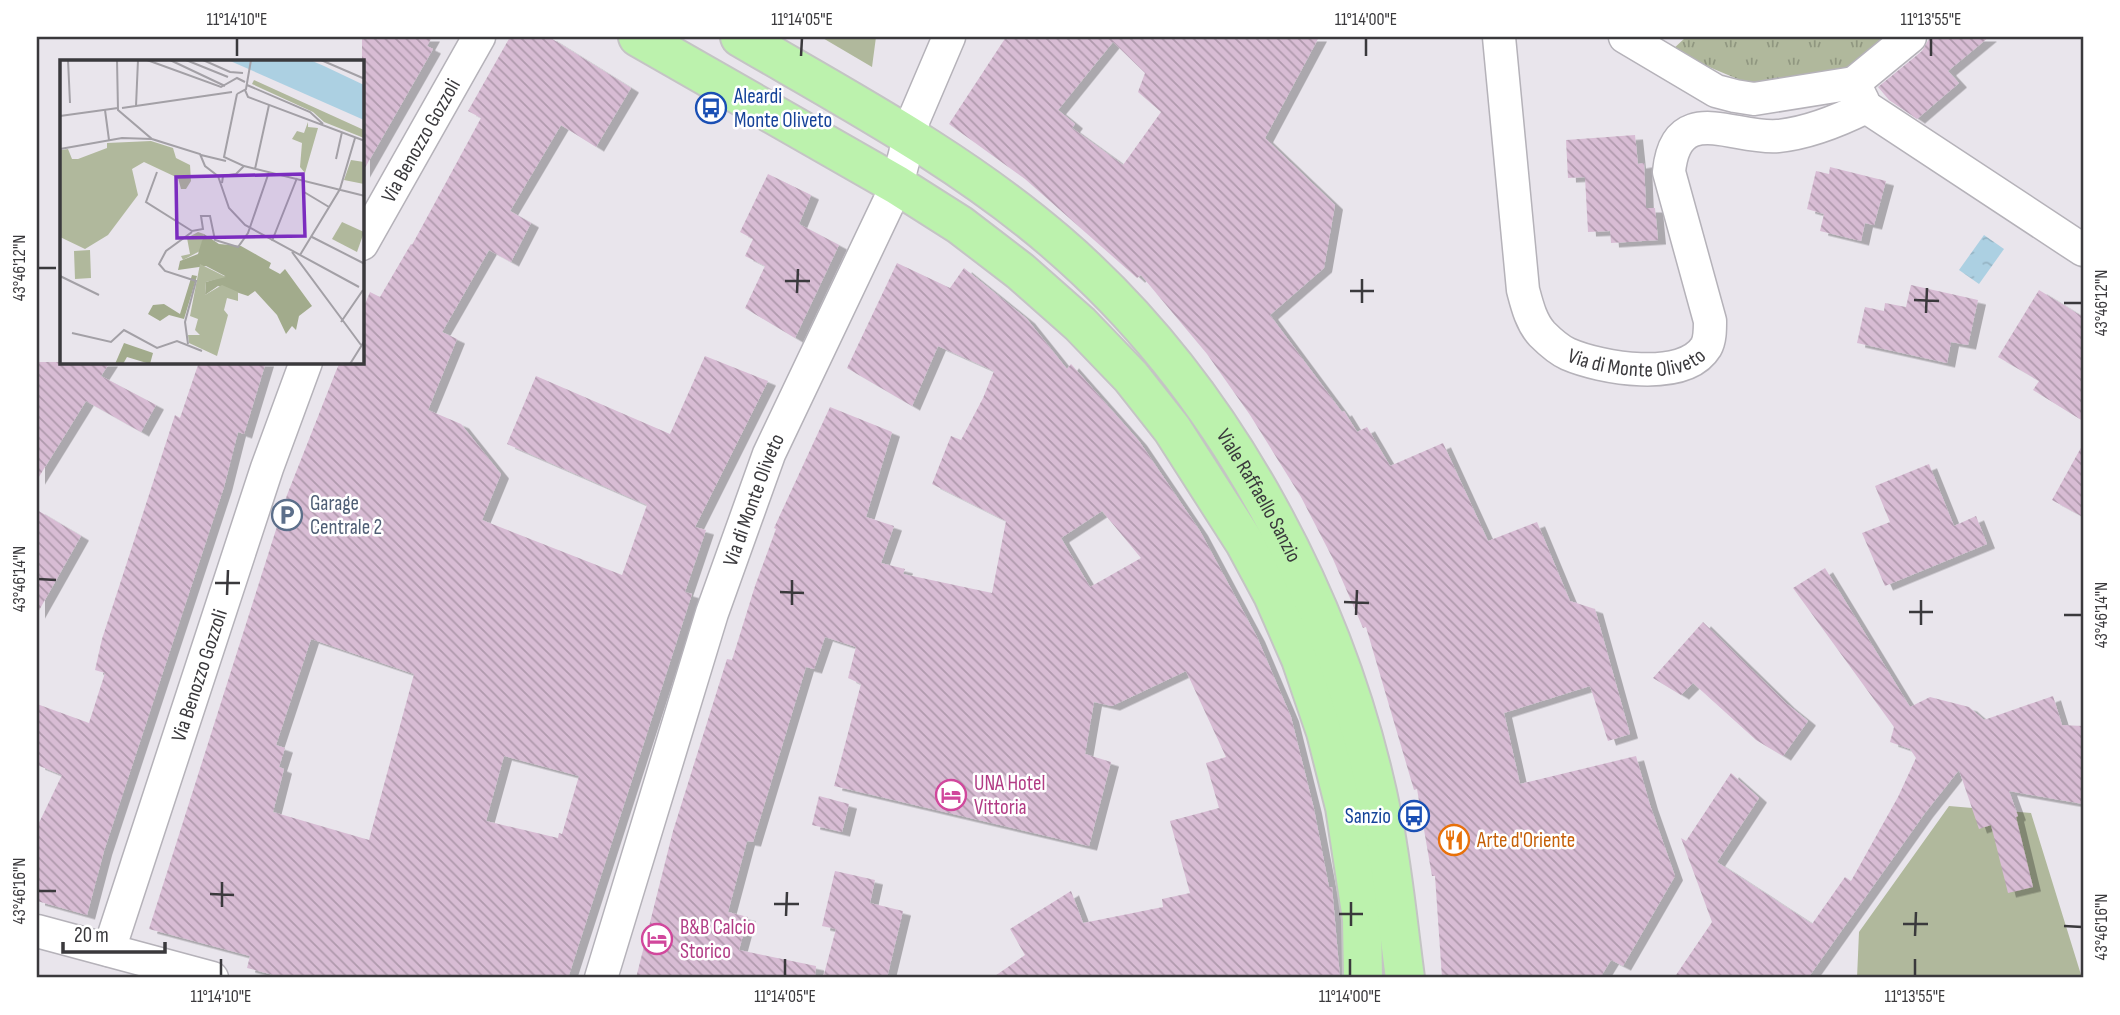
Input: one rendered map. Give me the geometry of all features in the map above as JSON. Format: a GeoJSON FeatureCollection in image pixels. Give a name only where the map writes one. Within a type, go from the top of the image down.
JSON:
{"type":"FeatureCollection","features":[{"type":"Feature","properties":{"kind":"main road","name":"Viale Raffaello Sanzio"},"geometry":{"type":"LineString","coordinates":[[638,37],[897,184],[960,225],[1020,271],[1088,333],[1131,377],[1172,429],[1245,543],[1273,595],[1301,659],[1335,767],[1359,886],[1363,978]]}},
{"type":"Feature","properties":{"kind":"main road","name":"Viale Raffaello Sanzio"},"geometry":{"type":"LineString","coordinates":[[740,37],[909,136],[994,193],[1055,241],[1114,295],[1171,360],[1245,471],[1299,568],[1329,641],[1355,714],[1382,821],[1405,978]]}},
{"type":"Feature","properties":{"kind":"street","name":"Via Benozzo Gozzoli"},"geometry":{"type":"LineString","coordinates":[[364,240],[479,37]]}},
{"type":"Feature","properties":{"kind":"street","name":"Via di Monte Oliveto"},"geometry":{"type":"LineString","coordinates":[[601,978],[712,613],[769,454],[897,184],[914,119],[949,37]]}},
{"type":"Feature","properties":{"kind":"street","name":"Via di Monte Oliveto"},"geometry":{"type":"LineString","coordinates":[[1499,37],[1523,290],[1527,303],[1541,333],[1567,353],[1605,363],[1645,369],[1680,366],[1697,357],[1709,339],[1710,321],[1669,172],[1673,146],[1683,136],[1695,130],[1719,128],[1775,136],[1827,125],[1860,95],[1910,37]]}},
{"type":"Feature","properties":{"kind":"street","name":"Via di Monte Oliveto"},"geometry":{"type":"LineString","coordinates":[[1625,37],[1716,90],[1735,96],[1754,99],[1860,95]]}},
{"type":"Feature","properties":{"kind":"street"},"geometry":{"type":"LineString","coordinates":[[1860,95],[2083,250]]}},
{"type":"Feature","properties":{"kind":"street","name":"Via Benozzo Gozzoli"},"geometry":{"type":"LineString","coordinates":[[109,950],[267,468],[305,364]]}},
{"type":"Feature","properties":{"kind":"street"},"geometry":{"type":"LineString","coordinates":[[37,931],[212,978]]}},
{"type":"Feature","properties":{"kind":"green space"},"geometry":{"type":"Polygon","coordinates":[[[821,37],[876,37],[872,67],[821,37]]]}},
{"type":"Feature","properties":{"kind":"green space"},"geometry":{"type":"Polygon","coordinates":[[[1686,37],[1900,37],[1866,65],[1759,88],[1671,51],[1686,37]]]}},
{"type":"Feature","properties":{"kind":"green space"},"geometry":{"type":"Polygon","coordinates":[[[1949,806],[2031,813],[2082,978],[1857,978],[1859,932],[1949,806]]]}},
{"type":"Feature","properties":{"kind":"water"},"geometry":{"type":"Polygon","coordinates":[[[1984,235],[2004,249],[1979,284],[1959,270],[1984,235]]]}},
{"type":"Feature","properties":{"kind":"building"},"geometry":{"type":"Polygon","coordinates":[[[362,37],[432,37],[427,46],[433,49],[364,170],[364,60],[362,37]]]}},
{"type":"Feature","properties":{"kind":"building"},"geometry":{"type":"Polygon","coordinates":[[[510,37],[549,37],[631,88],[596,147],[561,125],[510,211],[531,223],[511,262],[489,250],[442,332],[457,339],[428,410],[461,424],[501,474],[482,520],[622,575],[647,505],[507,444],[536,376],[670,434],[705,356],[768,381],[695,527],[706,530],[685,592],[692,594],[568,978],[285,978],[247,968],[250,956],[149,929],[287,495],[339,364],[364,364],[364,306],[370,292],[380,297],[412,245],[481,118],[468,111],[510,37]],[[311,639],[276,745],[285,748],[279,767],[284,769],[273,812],[369,840],[414,674],[311,639]],[[504,756],[486,821],[558,838],[559,833],[562,834],[579,776],[504,756]]]}},
{"type":"Feature","properties":{"kind":"building"},"geometry":{"type":"Polygon","coordinates":[[[1006,37],[1319,37],[1265,138],[1335,205],[1324,268],[1270,315],[1357,432],[1367,427],[1390,466],[1443,443],[1488,541],[1537,522],[1570,601],[1595,609],[1630,734],[1608,741],[1590,686],[1504,713],[1520,784],[1636,756],[1675,876],[1623,966],[1611,960],[1600,978],[1442,978],[1435,876],[1432,876],[1417,789],[1414,790],[1366,627],[1363,628],[1333,559],[1301,497],[1250,415],[1207,354],[1141,275],[1137,278],[1025,179],[949,124],[1006,37]],[[1113,42],[1058,110],[1075,124],[1072,128],[1123,165],[1161,112],[1138,92],[1145,73],[1113,42]]]}},
{"type":"Feature","properties":{"kind":"building"},"geometry":{"type":"Polygon","coordinates":[[[1930,37],[1989,37],[1948,71],[1959,83],[1917,119],[1889,100],[1878,87],[1922,51],[1930,37]]]}},
{"type":"Feature","properties":{"kind":"building"},"geometry":{"type":"Polygon","coordinates":[[[1635,135],[1638,164],[1644,163],[1646,208],[1655,208],[1658,240],[1611,243],[1610,231],[1588,232],[1585,177],[1568,178],[1566,140],[1635,135]]]}},
{"type":"Feature","properties":{"kind":"building"},"geometry":{"type":"Polygon","coordinates":[[[1830,167],[1886,181],[1874,225],[1865,223],[1861,241],[1820,231],[1824,214],[1807,209],[1816,171],[1829,174],[1830,167]]]}},
{"type":"Feature","properties":{"kind":"building"},"geometry":{"type":"Polygon","coordinates":[[[768,174],[811,195],[799,224],[839,245],[795,338],[745,308],[765,266],[745,256],[753,239],[740,232],[768,174]]]}},
{"type":"Feature","properties":{"kind":"building"},"geometry":{"type":"Polygon","coordinates":[[[897,263],[950,288],[964,268],[1027,319],[1067,369],[1071,364],[1139,441],[1200,531],[1257,637],[1291,717],[1314,809],[1329,887],[1332,887],[1340,978],[992,978],[1025,955],[1010,929],[1071,891],[1083,923],[1163,907],[1162,899],[1190,893],[1170,821],[1219,808],[1206,763],[1226,757],[1186,671],[1112,706],[1094,702],[1085,754],[1111,762],[1089,846],[834,786],[861,684],[848,678],[856,647],[825,637],[814,669],[806,667],[753,842],[747,841],[728,912],[748,917],[739,950],[816,966],[815,978],[636,978],[673,831],[727,659],[732,660],[776,529],[774,528],[830,407],[892,432],[866,517],[894,526],[881,563],[905,569],[903,574],[992,593],[1006,521],[932,484],[951,436],[961,440],[994,371],[938,346],[912,406],[847,368],[897,263]],[[1102,511],[1061,538],[1090,587],[1141,558],[1102,511]]]}},
{"type":"Feature","properties":{"kind":"building"},"geometry":{"type":"Polygon","coordinates":[[[1911,285],[1978,300],[1968,345],[1951,342],[1947,363],[1857,343],[1865,307],[1884,311],[1885,303],[1906,307],[1911,285]]]}},
{"type":"Feature","properties":{"kind":"building"},"geometry":{"type":"Polygon","coordinates":[[[2039,290],[2083,317],[2083,421],[2033,390],[2039,381],[1998,357],[2039,290]]]}},
{"type":"Feature","properties":{"kind":"building"},"geometry":{"type":"Polygon","coordinates":[[[37,362],[109,364],[101,376],[156,405],[141,432],[86,401],[37,480],[37,362]]]}},
{"type":"Feature","properties":{"kind":"building"},"geometry":{"type":"Polygon","coordinates":[[[198,364],[265,364],[244,434],[238,432],[224,487],[104,851],[87,915],[37,901],[37,827],[62,775],[37,765],[37,704],[89,723],[105,673],[95,670],[102,639],[175,415],[180,418],[198,364]]]}},
{"type":"Feature","properties":{"kind":"building"},"geometry":{"type":"Polygon","coordinates":[[[2083,444],[2083,517],[2052,500],[2083,444]]]}},
{"type":"Feature","properties":{"kind":"building"},"geometry":{"type":"Polygon","coordinates":[[[1929,464],[1954,526],[1976,516],[1987,544],[1885,586],[1862,533],[1890,522],[1875,486],[1929,464]]]}},
{"type":"Feature","properties":{"kind":"building"},"geometry":{"type":"Polygon","coordinates":[[[37,510],[81,536],[37,614],[37,510]]]}},
{"type":"Feature","properties":{"kind":"building"},"geometry":{"type":"Polygon","coordinates":[[[1825,568],[1910,707],[1930,697],[1969,707],[1984,720],[2053,696],[2062,725],[2083,726],[2083,804],[2009,791],[2018,816],[2016,817],[2033,887],[2008,893],[1991,825],[1979,829],[1959,770],[1925,813],[1808,978],[1674,978],[1712,922],[1681,838],[1686,841],[1731,773],[1759,798],[1717,862],[1812,924],[1845,877],[1851,881],[1898,797],[1916,758],[1910,749],[1890,742],[1894,727],[1793,588],[1825,568]]]}},
{"type":"Feature","properties":{"kind":"building"},"geometry":{"type":"Polygon","coordinates":[[[1703,622],[1808,721],[1783,756],[1756,740],[1693,683],[1681,695],[1653,678],[1703,622]]]}},
{"type":"Feature","properties":{"kind":"building"},"geometry":{"type":"Polygon","coordinates":[[[819,796],[849,804],[842,832],[812,825],[819,796]]]}},
{"type":"Feature","properties":{"kind":"building"},"geometry":{"type":"Polygon","coordinates":[[[835,871],[875,880],[870,903],[903,911],[887,978],[823,978],[836,929],[822,926],[835,871]]]}},
{"type":"Feature","properties":{"kind":"place","name":"Aleardi Monte Oliveto"},"geometry":{"type":"Point","coordinates":[711,108]}},
{"type":"Feature","properties":{"kind":"place","name":"Garage Centrale 2"},"geometry":{"type":"Point","coordinates":[287,515]}},
{"type":"Feature","properties":{"kind":"place","name":"UNA Hotel Vittoria"},"geometry":{"type":"Point","coordinates":[951,795]}},
{"type":"Feature","properties":{"kind":"place","name":"Sanzio"},"geometry":{"type":"Point","coordinates":[1414,816]}},
{"type":"Feature","properties":{"kind":"place","name":"Arte d'Oriente"},"geometry":{"type":"Point","coordinates":[1454,840]}},
{"type":"Feature","properties":{"kind":"place","name":"B&B Calcio Storico"},"geometry":{"type":"Point","coordinates":[657,939]}}]}
